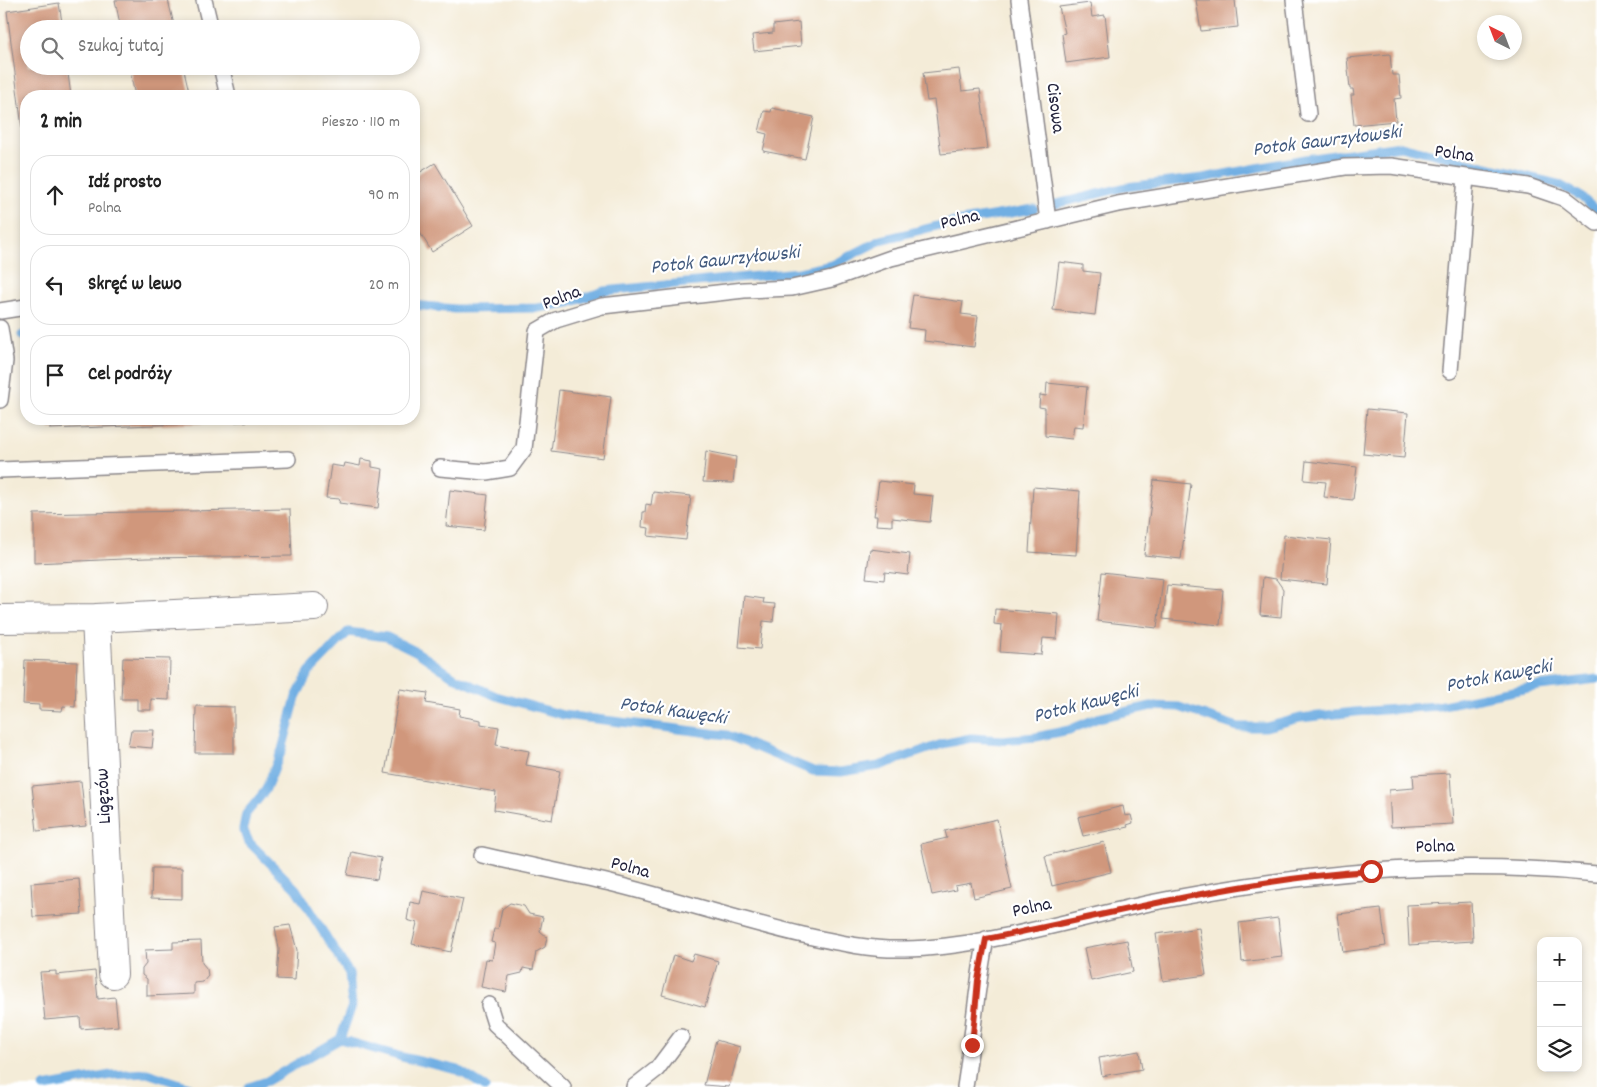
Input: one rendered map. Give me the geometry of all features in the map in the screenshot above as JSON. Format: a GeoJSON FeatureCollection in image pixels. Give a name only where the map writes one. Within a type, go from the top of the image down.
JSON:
{"type":"FeatureCollection","features":[{"type":"Feature","properties":{"kind":"street"},"geometry":{"type":"LineString","coordinates":[[0,619],[96,618],[314,607]]}},
{"type":"Feature","properties":{"kind":"street","name":"Ligęzów"},"geometry":{"type":"LineString","coordinates":[[96,618],[113,974]]}},
{"type":"Feature","properties":{"kind":"lane"},"geometry":{"type":"LineString","coordinates":[[204,0],[210,20]]}},
{"type":"Feature","properties":{"kind":"lane","name":"Cisowa"},"geometry":{"type":"LineString","coordinates":[[1019,0],[1048,221]]}},
{"type":"Feature","properties":{"kind":"lane"},"geometry":{"type":"LineString","coordinates":[[1294,0],[1308,114]]}},
{"type":"Feature","properties":{"kind":"lane"},"geometry":{"type":"LineString","coordinates":[[223,75],[227,90]]}},
{"type":"Feature","properties":{"kind":"lane","name":"Polna"},"geometry":{"type":"LineString","coordinates":[[440,468],[486,472],[510,468],[524,449],[537,331],[556,320],[602,306],[744,290],[792,288],[832,279],[891,258],[1118,204],[1345,167],[1391,166],[1528,186],[1566,199],[1597,223]]}},
{"type":"Feature","properties":{"kind":"lane"},"geometry":{"type":"LineString","coordinates":[[1450,371],[1466,177]]}},
{"type":"Feature","properties":{"kind":"lane"},"geometry":{"type":"LineString","coordinates":[[0,311],[20,308]]}},
{"type":"Feature","properties":{"kind":"lane"},"geometry":{"type":"LineString","coordinates":[[0,328],[5,361],[0,400]]}},
{"type":"Feature","properties":{"kind":"lane"},"geometry":{"type":"LineString","coordinates":[[0,470],[288,459]]}},
{"type":"Feature","properties":{"kind":"lane","name":"Polna"},"geometry":{"type":"LineString","coordinates":[[482,855],[610,883],[721,915],[833,942],[903,950],[952,946],[1215,890],[1268,881],[1334,874],[1494,867],[1542,868],[1597,874]]}},
{"type":"Feature","properties":{"kind":"lane"},"geometry":{"type":"LineString","coordinates":[[965,1087],[972,1045],[978,980],[986,939]]}},
{"type":"Feature","properties":{"kind":"lane"},"geometry":{"type":"LineString","coordinates":[[489,1005],[495,1024],[562,1087]]}},
{"type":"Feature","properties":{"kind":"lane"},"geometry":{"type":"LineString","coordinates":[[634,1087],[657,1069],[681,1037]]}},
{"type":"Feature","properties":{"kind":"building"},"geometry":{"type":"Polygon","coordinates":[[[115,0],[168,0],[173,20],[119,20],[115,0]]]}},
{"type":"Feature","properties":{"kind":"building"},"geometry":{"type":"Polygon","coordinates":[[[1196,0],[1235,0],[1238,27],[1201,31],[1196,0]]]}},
{"type":"Feature","properties":{"kind":"building"},"geometry":{"type":"Polygon","coordinates":[[[59,3],[62,20],[20,20],[20,75],[68,75],[70,90],[20,90],[20,112],[7,11],[59,3]]]}},
{"type":"Feature","properties":{"kind":"building"},"geometry":{"type":"Polygon","coordinates":[[[1090,3],[1092,17],[1105,15],[1110,57],[1066,63],[1062,34],[1065,33],[1059,7],[1090,3]]]}},
{"type":"Feature","properties":{"kind":"building"},"geometry":{"type":"Polygon","coordinates":[[[799,22],[801,46],[754,51],[752,35],[773,33],[773,25],[799,22]]]}},
{"type":"Feature","properties":{"kind":"building"},"geometry":{"type":"Polygon","coordinates":[[[1390,54],[1392,75],[1399,75],[1401,98],[1394,99],[1396,121],[1354,125],[1351,95],[1354,95],[1353,89],[1350,89],[1347,58],[1390,54]]]}},
{"type":"Feature","properties":{"kind":"building"},"geometry":{"type":"Polygon","coordinates":[[[959,69],[962,91],[980,89],[988,149],[941,154],[934,100],[927,101],[923,73],[959,69]]]}},
{"type":"Feature","properties":{"kind":"building"},"geometry":{"type":"Polygon","coordinates":[[[131,75],[185,75],[189,90],[134,90],[131,75]]]}},
{"type":"Feature","properties":{"kind":"building"},"geometry":{"type":"Polygon","coordinates":[[[772,108],[814,117],[805,159],[763,151],[767,134],[759,132],[764,111],[771,112],[772,108]]]}},
{"type":"Feature","properties":{"kind":"building"},"geometry":{"type":"Polygon","coordinates":[[[435,163],[473,226],[432,252],[420,233],[420,172],[435,163]]]}},
{"type":"Feature","properties":{"kind":"building"},"geometry":{"type":"Polygon","coordinates":[[[1059,262],[1083,265],[1083,271],[1100,273],[1095,315],[1053,310],[1059,262]]]}},
{"type":"Feature","properties":{"kind":"building"},"geometry":{"type":"Polygon","coordinates":[[[913,295],[963,302],[961,314],[978,316],[974,347],[924,341],[925,330],[908,328],[913,295]]]}},
{"type":"Feature","properties":{"kind":"building"},"geometry":{"type":"Polygon","coordinates":[[[1047,383],[1087,387],[1083,427],[1074,426],[1072,439],[1045,436],[1045,408],[1039,407],[1040,395],[1046,396],[1047,383]]]}},
{"type":"Feature","properties":{"kind":"building"},"geometry":{"type":"Polygon","coordinates":[[[559,390],[611,397],[603,458],[551,451],[559,390]]]}},
{"type":"Feature","properties":{"kind":"building"},"geometry":{"type":"Polygon","coordinates":[[[1367,409],[1408,413],[1404,458],[1363,454],[1367,409]]]}},
{"type":"Feature","properties":{"kind":"building"},"geometry":{"type":"Polygon","coordinates":[[[50,425],[156,425],[50,429],[50,425]]]}},
{"type":"Feature","properties":{"kind":"building"},"geometry":{"type":"Polygon","coordinates":[[[706,451],[736,457],[733,483],[703,482],[706,451]]]}},
{"type":"Feature","properties":{"kind":"building"},"geometry":{"type":"Polygon","coordinates":[[[361,459],[372,461],[372,467],[383,469],[378,508],[339,503],[340,499],[326,498],[331,465],[344,467],[345,463],[360,466],[361,459]]]}},
{"type":"Feature","properties":{"kind":"building"},"geometry":{"type":"Polygon","coordinates":[[[1306,461],[1357,467],[1353,500],[1324,497],[1326,482],[1304,480],[1306,461]]]}},
{"type":"Feature","properties":{"kind":"building"},"geometry":{"type":"Polygon","coordinates":[[[1154,480],[1191,484],[1181,559],[1144,555],[1154,480]]]}},
{"type":"Feature","properties":{"kind":"building"},"geometry":{"type":"Polygon","coordinates":[[[879,481],[914,485],[913,494],[933,496],[930,522],[892,518],[892,526],[876,525],[877,516],[874,516],[879,481]]]}},
{"type":"Feature","properties":{"kind":"building"},"geometry":{"type":"Polygon","coordinates":[[[1033,487],[1080,491],[1076,555],[1029,552],[1033,487]]]}},
{"type":"Feature","properties":{"kind":"building"},"geometry":{"type":"Polygon","coordinates":[[[450,490],[488,495],[484,530],[446,526],[450,490]]]}},
{"type":"Feature","properties":{"kind":"building"},"geometry":{"type":"Polygon","coordinates":[[[653,492],[691,496],[686,540],[648,536],[649,528],[642,527],[643,512],[645,512],[646,504],[651,505],[653,492]]]}},
{"type":"Feature","properties":{"kind":"building"},"geometry":{"type":"Polygon","coordinates":[[[290,509],[292,556],[146,558],[34,563],[34,514],[290,509]]]}},
{"type":"Feature","properties":{"kind":"building"},"geometry":{"type":"Polygon","coordinates":[[[1284,535],[1331,540],[1327,584],[1280,579],[1284,535]]]}},
{"type":"Feature","properties":{"kind":"building"},"geometry":{"type":"Polygon","coordinates":[[[870,549],[910,554],[908,575],[885,572],[884,580],[866,578],[870,549]]]}},
{"type":"Feature","properties":{"kind":"building"},"geometry":{"type":"Polygon","coordinates":[[[1102,572],[1163,579],[1157,628],[1097,621],[1102,572]]]}},
{"type":"Feature","properties":{"kind":"building"},"geometry":{"type":"Polygon","coordinates":[[[1263,577],[1276,579],[1283,589],[1281,617],[1260,615],[1263,577]]]}},
{"type":"Feature","properties":{"kind":"building"},"geometry":{"type":"Polygon","coordinates":[[[1167,585],[1223,590],[1220,625],[1163,619],[1167,585]]]}},
{"type":"Feature","properties":{"kind":"building"},"geometry":{"type":"Polygon","coordinates":[[[744,596],[764,599],[763,603],[775,604],[773,622],[763,621],[760,649],[739,647],[744,596]]]}},
{"type":"Feature","properties":{"kind":"building"},"geometry":{"type":"Polygon","coordinates":[[[995,609],[1059,614],[1057,639],[1043,638],[1041,655],[1000,652],[1002,625],[994,624],[995,609]]]}},
{"type":"Feature","properties":{"kind":"building"},"geometry":{"type":"Polygon","coordinates":[[[123,658],[170,659],[169,700],[151,699],[151,710],[137,710],[137,699],[121,699],[123,658]]]}},
{"type":"Feature","properties":{"kind":"building"},"geometry":{"type":"Polygon","coordinates":[[[25,660],[77,662],[75,707],[63,706],[62,711],[39,710],[39,705],[23,704],[25,660]]]}},
{"type":"Feature","properties":{"kind":"building"},"geometry":{"type":"Polygon","coordinates":[[[400,689],[428,693],[426,703],[460,709],[459,716],[481,720],[481,724],[499,727],[496,745],[529,751],[526,765],[560,771],[552,820],[494,810],[496,792],[385,773],[400,689]]]}},
{"type":"Feature","properties":{"kind":"building"},"geometry":{"type":"Polygon","coordinates":[[[196,706],[234,707],[234,753],[195,753],[196,706]]]}},
{"type":"Feature","properties":{"kind":"building"},"geometry":{"type":"Polygon","coordinates":[[[131,730],[154,730],[152,748],[128,746],[131,730]]]}},
{"type":"Feature","properties":{"kind":"building"},"geometry":{"type":"Polygon","coordinates":[[[1450,773],[1453,824],[1391,827],[1389,790],[1414,788],[1413,775],[1450,773]]]}},
{"type":"Feature","properties":{"kind":"building"},"geometry":{"type":"Polygon","coordinates":[[[81,781],[86,826],[37,831],[32,786],[81,781]]]}},
{"type":"Feature","properties":{"kind":"building"},"geometry":{"type":"Polygon","coordinates":[[[1123,806],[1125,816],[1131,815],[1133,823],[1127,825],[1128,827],[1083,836],[1078,817],[1123,806]]]}},
{"type":"Feature","properties":{"kind":"building"},"geometry":{"type":"Polygon","coordinates":[[[997,819],[1012,889],[974,898],[971,883],[955,886],[956,890],[932,895],[921,844],[947,838],[945,831],[997,819]]]}},
{"type":"Feature","properties":{"kind":"building"},"geometry":{"type":"Polygon","coordinates":[[[1104,842],[1111,872],[1052,886],[1045,856],[1104,842]]]}},
{"type":"Feature","properties":{"kind":"building"},"geometry":{"type":"Polygon","coordinates":[[[352,852],[381,858],[377,880],[347,875],[352,852]]]}},
{"type":"Feature","properties":{"kind":"building"},"geometry":{"type":"Polygon","coordinates":[[[152,868],[182,868],[182,899],[151,898],[152,868]]]}},
{"type":"Feature","properties":{"kind":"building"},"geometry":{"type":"Polygon","coordinates":[[[79,879],[82,914],[33,917],[31,883],[79,879]]]}},
{"type":"Feature","properties":{"kind":"building"},"geometry":{"type":"Polygon","coordinates":[[[423,891],[463,899],[451,952],[412,944],[417,923],[407,920],[410,902],[420,904],[423,891]]]}},
{"type":"Feature","properties":{"kind":"building"},"geometry":{"type":"Polygon","coordinates":[[[1471,902],[1473,941],[1409,945],[1407,905],[1471,902]]]}},
{"type":"Feature","properties":{"kind":"building"},"geometry":{"type":"Polygon","coordinates":[[[510,903],[524,906],[529,914],[543,917],[540,931],[547,937],[545,947],[536,952],[533,970],[523,968],[522,973],[509,976],[506,992],[481,987],[486,959],[492,960],[495,943],[491,942],[494,929],[498,929],[502,909],[510,903]]]}},
{"type":"Feature","properties":{"kind":"building"},"geometry":{"type":"Polygon","coordinates":[[[1381,909],[1386,946],[1343,952],[1338,914],[1381,909]]]}},
{"type":"Feature","properties":{"kind":"building"},"geometry":{"type":"Polygon","coordinates":[[[1278,918],[1282,957],[1242,962],[1239,923],[1278,918]]]}},
{"type":"Feature","properties":{"kind":"building"},"geometry":{"type":"Polygon","coordinates":[[[290,925],[297,950],[295,980],[277,979],[279,949],[275,927],[290,925]]]}},
{"type":"Feature","properties":{"kind":"building"},"geometry":{"type":"Polygon","coordinates":[[[1199,928],[1206,975],[1163,981],[1156,934],[1199,928]]]}},
{"type":"Feature","properties":{"kind":"building"},"geometry":{"type":"Polygon","coordinates":[[[1127,940],[1133,972],[1091,981],[1084,948],[1127,940]]]}},
{"type":"Feature","properties":{"kind":"building"},"geometry":{"type":"Polygon","coordinates":[[[201,941],[202,963],[207,969],[208,976],[203,982],[194,983],[194,994],[147,996],[147,979],[142,975],[142,969],[146,964],[145,950],[173,949],[173,942],[201,941]]]}},
{"type":"Feature","properties":{"kind":"building"},"geometry":{"type":"Polygon","coordinates":[[[694,954],[718,961],[705,1007],[662,995],[673,955],[691,961],[694,954]]]}},
{"type":"Feature","properties":{"kind":"building"},"geometry":{"type":"Polygon","coordinates":[[[56,971],[56,975],[95,971],[98,999],[115,997],[118,1026],[81,1029],[80,1017],[45,1020],[40,972],[56,971]]]}},
{"type":"Feature","properties":{"kind":"building"},"geometry":{"type":"Polygon","coordinates":[[[716,1040],[740,1047],[729,1087],[704,1085],[716,1040]]]}},
{"type":"Feature","properties":{"kind":"building"},"geometry":{"type":"Polygon","coordinates":[[[1139,1051],[1142,1069],[1102,1076],[1099,1058],[1139,1051]]]}},
{"type":"Feature","properties":{"kind":"waterway","name":"Potok Gawrzyłowski"},"geometry":{"type":"LineString","coordinates":[[1052,205],[1126,187],[1203,178],[1305,159],[1401,146],[1558,184],[1580,196],[1597,211]]}},
{"type":"Feature","properties":{"kind":"waterway","name":"Potok Gawrzyłowski"},"geometry":{"type":"LineString","coordinates":[[420,306],[455,309],[538,308],[569,303],[604,291],[799,272],[832,265],[881,240],[949,223],[1034,209]]}},
{"type":"Feature","properties":{"kind":"waterway","name":"Potok Kawęcki"},"geometry":{"type":"LineString","coordinates":[[249,1087],[267,1081],[340,1039],[352,1006],[349,973],[296,889],[249,842],[243,829],[246,814],[265,791],[282,750],[296,697],[309,672],[348,632],[387,637],[417,652],[454,677],[496,696],[563,715],[727,735],[813,771],[841,772],[879,766],[942,744],[971,738],[1002,740],[1036,737],[1069,730],[1098,718],[1151,706],[1179,707],[1238,727],[1266,727],[1300,718],[1438,706],[1539,686],[1597,679]]}},
{"type":"Feature","properties":{"kind":"waterway"},"geometry":{"type":"LineString","coordinates":[[340,1039],[402,1057],[458,1070],[485,1087]]}},
{"type":"Feature","properties":{"kind":"waterway","name":"Potok Kawęcki"},"geometry":{"type":"LineString","coordinates":[[44,1087],[111,1075],[147,1073],[190,1087]]}},
{"type":"Feature","properties":{"kind":"route"},"geometry":{"type":"LineString","coordinates":[[972,1045],[978,980],[986,939],[1215,890],[1268,881],[1371,871]]}}]}
